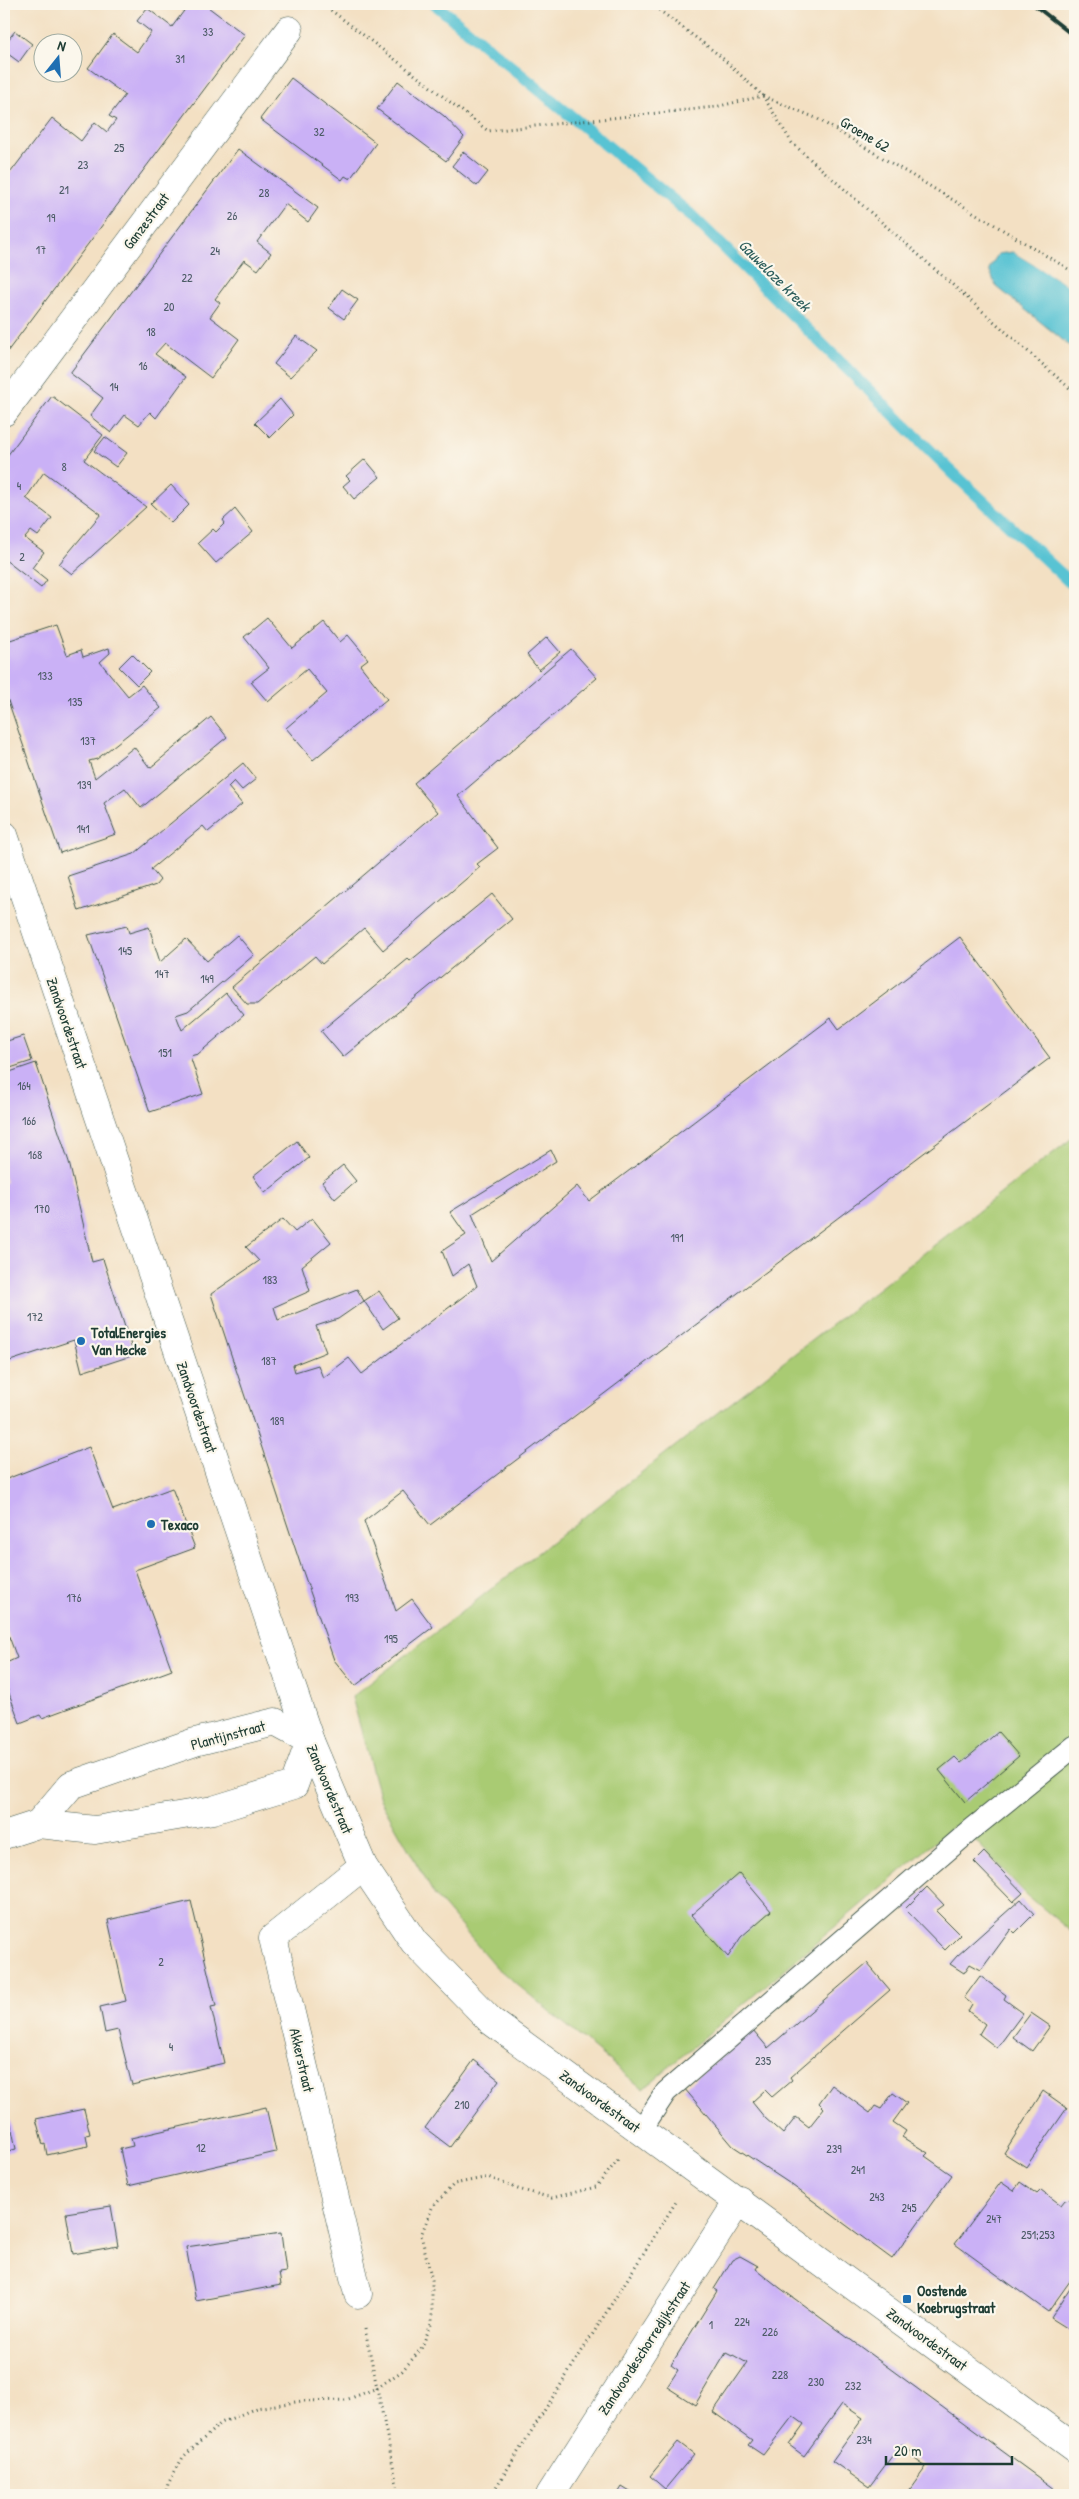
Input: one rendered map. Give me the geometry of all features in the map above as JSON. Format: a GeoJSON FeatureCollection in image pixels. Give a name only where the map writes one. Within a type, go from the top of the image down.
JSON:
{"type":"FeatureCollection","features":[{"type":"Feature","properties":{"kind":"main road","name":"Ganzestraat"},"geometry":{"type":"LineString","coordinates":[[4,412],[289,30]]}},
{"type":"Feature","properties":{"kind":"main road","name":"Zandvoordestraat"},"geometry":{"type":"LineString","coordinates":[[4,835],[310,1741],[363,1866],[414,1942],[491,2021],[739,2200],[1075,2448]]}},
{"type":"Feature","properties":{"kind":"main road","name":"Plantijnstraat"},"geometry":{"type":"LineString","coordinates":[[38,1824],[71,1785],[195,1742],[275,1722],[310,1741]]}},
{"type":"Feature","properties":{"kind":"main road"},"geometry":{"type":"LineString","coordinates":[[4,1835],[38,1824],[95,1830],[214,1810],[294,1785],[310,1741]]}},
{"type":"Feature","properties":{"kind":"main road","name":"Akkerstraat"},"geometry":{"type":"LineString","coordinates":[[358,2294],[273,1938],[363,1866]]}},
{"type":"Feature","properties":{"kind":"main road","name":"Zandvoordeschorredijkstraat"},"geometry":{"type":"LineString","coordinates":[[550,2495],[739,2200]]}},
{"type":"Feature","properties":{"kind":"lane"},"geometry":{"type":"LineString","coordinates":[[640,2130],[666,2092],[971,1830],[1075,1746]]}},
{"type":"Feature","properties":{"kind":"path"},"geometry":{"type":"LineString","coordinates":[[323,4],[488,131],[650,112],[715,108],[763,96],[792,143],[1075,393]]}},
{"type":"Feature","properties":{"kind":"path","name":"Groene 62"},"geometry":{"type":"LineString","coordinates":[[652,4],[719,55],[763,96],[816,118],[1075,273]]}},
{"type":"Feature","properties":{"kind":"path"},"geometry":{"type":"LineString","coordinates":[[165,2495],[168,2484],[183,2457],[221,2423],[256,2408],[302,2401],[346,2400],[377,2388],[402,2371],[421,2349],[432,2322],[432,2280],[421,2235],[432,2208],[454,2184],[488,2177],[552,2198],[596,2188],[640,2130]]}},
{"type":"Feature","properties":{"kind":"path"},"geometry":{"type":"LineString","coordinates":[[491,2495],[662,2221],[698,2171]]}},
{"type":"Feature","properties":{"kind":"path"},"geometry":{"type":"LineString","coordinates":[[358,2294],[399,2495]]}},
{"type":"Feature","properties":{"kind":"green space"},"geometry":{"type":"Polygon","coordinates":[[[1075,1136],[1075,1935],[1026,1894],[976,1841],[953,1827],[643,2089],[495,1966],[435,1896],[380,1799],[352,1697],[1075,1136]]]}},
{"type":"Feature","properties":{"kind":"water"},"geometry":{"type":"Polygon","coordinates":[[[1013,252],[1075,290],[1075,350],[996,286],[989,269],[998,254],[1013,252]]]}},
{"type":"Feature","properties":{"kind":"pier"},"geometry":{"type":"Polygon","coordinates":[[[1014,250],[1075,287],[1075,290],[1013,252],[1014,250]]]}},
{"type":"Feature","properties":{"kind":"building"},"geometry":{"type":"Polygon","coordinates":[[[189,4],[204,4],[245,35],[4,356],[4,181],[52,118],[81,141],[95,122],[107,132],[116,120],[109,116],[125,95],[88,68],[113,34],[137,52],[151,32],[137,21],[147,8],[172,27],[189,4]]]}},
{"type":"Feature","properties":{"kind":"building"},"geometry":{"type":"Polygon","coordinates":[[[15,31],[32,44],[19,62],[4,51],[4,45],[15,31]]]}},
{"type":"Feature","properties":{"kind":"building"},"geometry":{"type":"Polygon","coordinates":[[[291,78],[376,143],[350,179],[345,176],[342,180],[260,119],[291,78]]]}},
{"type":"Feature","properties":{"kind":"building"},"geometry":{"type":"Polygon","coordinates":[[[398,81],[444,116],[464,137],[446,161],[377,109],[398,81]]]}},
{"type":"Feature","properties":{"kind":"building"},"geometry":{"type":"Polygon","coordinates":[[[238,149],[318,208],[308,222],[285,204],[257,242],[271,253],[258,270],[244,260],[215,299],[220,303],[210,317],[239,339],[211,378],[165,343],[155,354],[186,377],[156,418],[150,412],[139,425],[125,415],[111,433],[90,416],[103,398],[70,373],[238,149]]]}},
{"type":"Feature","properties":{"kind":"building"},"geometry":{"type":"Polygon","coordinates":[[[463,152],[488,172],[477,186],[452,166],[463,152]]]}},
{"type":"Feature","properties":{"kind":"building"},"geometry":{"type":"Polygon","coordinates":[[[342,289],[358,300],[344,319],[329,308],[342,289]]]}},
{"type":"Feature","properties":{"kind":"building"},"geometry":{"type":"Polygon","coordinates":[[[296,336],[317,351],[290,377],[274,364],[296,336]]]}},
{"type":"Feature","properties":{"kind":"building"},"geometry":{"type":"Polygon","coordinates":[[[52,396],[103,435],[84,460],[146,507],[72,574],[59,564],[101,514],[44,472],[26,498],[52,518],[38,536],[31,531],[25,538],[44,552],[32,568],[47,580],[41,588],[4,559],[4,460],[52,396]]]}},
{"type":"Feature","properties":{"kind":"building"},"geometry":{"type":"Polygon","coordinates":[[[280,399],[293,415],[270,438],[255,423],[280,399]]]}},
{"type":"Feature","properties":{"kind":"building"},"geometry":{"type":"Polygon","coordinates":[[[105,437],[127,453],[116,467],[94,451],[105,437]]]}},
{"type":"Feature","properties":{"kind":"building"},"geometry":{"type":"Polygon","coordinates":[[[365,459],[380,477],[354,499],[343,486],[350,480],[346,476],[365,459]]]}},
{"type":"Feature","properties":{"kind":"building"},"geometry":{"type":"Polygon","coordinates":[[[171,485],[189,505],[171,523],[151,504],[171,485]]]}},
{"type":"Feature","properties":{"kind":"building"},"geometry":{"type":"Polygon","coordinates":[[[235,509],[253,532],[216,563],[198,543],[213,529],[216,532],[225,523],[223,520],[235,509]]]}},
{"type":"Feature","properties":{"kind":"building"},"geometry":{"type":"Polygon","coordinates":[[[267,618],[292,648],[324,622],[340,642],[348,635],[368,659],[360,665],[387,699],[313,760],[286,728],[327,693],[307,669],[268,702],[251,682],[269,668],[244,637],[267,618]]]}},
{"type":"Feature","properties":{"kind":"building"},"geometry":{"type":"Polygon","coordinates":[[[56,625],[67,655],[81,650],[83,657],[109,648],[110,653],[100,662],[128,696],[142,685],[161,708],[97,759],[89,761],[95,778],[134,747],[150,768],[211,717],[227,737],[141,808],[125,788],[104,803],[116,834],[60,853],[4,689],[4,642],[56,625]]]}},
{"type":"Feature","properties":{"kind":"building"},"geometry":{"type":"Polygon","coordinates":[[[547,637],[560,652],[539,670],[527,655],[547,637]]]}},
{"type":"Feature","properties":{"kind":"building"},"geometry":{"type":"Polygon","coordinates":[[[571,649],[597,678],[458,796],[498,848],[477,864],[480,867],[383,950],[364,928],[322,964],[315,956],[257,1004],[247,1004],[232,987],[438,812],[414,783],[571,649]]]}},
{"type":"Feature","properties":{"kind":"building"},"geometry":{"type":"Polygon","coordinates":[[[132,654],[150,672],[137,685],[119,667],[132,654]]]}},
{"type":"Feature","properties":{"kind":"building"},"geometry":{"type":"Polygon","coordinates":[[[243,763],[256,779],[242,790],[234,781],[228,787],[242,804],[208,832],[203,826],[151,869],[160,880],[156,885],[79,911],[68,876],[134,854],[243,763]]]}},
{"type":"Feature","properties":{"kind":"building"},"geometry":{"type":"Polygon","coordinates":[[[492,894],[512,919],[343,1057],[321,1031],[408,959],[410,961],[492,894]]]}},
{"type":"Feature","properties":{"kind":"building"},"geometry":{"type":"Polygon","coordinates":[[[127,926],[129,933],[149,927],[160,962],[186,939],[207,961],[237,935],[254,955],[188,1011],[176,1015],[182,1030],[226,993],[244,1015],[198,1054],[190,1056],[203,1094],[150,1112],[88,935],[127,926]]]}},
{"type":"Feature","properties":{"kind":"building"},"geometry":{"type":"Polygon","coordinates":[[[960,937],[1050,1058],[430,1525],[403,1491],[364,1521],[396,1611],[412,1599],[433,1627],[355,1686],[334,1660],[211,1294],[259,1261],[246,1247],[283,1219],[295,1232],[312,1218],[331,1242],[302,1266],[310,1291],[274,1307],[278,1320],[357,1289],[364,1301],[338,1319],[316,1326],[326,1352],[293,1365],[295,1372],[318,1365],[323,1378],[349,1358],[362,1374],[477,1286],[468,1264],[452,1276],[442,1251],[466,1235],[450,1212],[551,1150],[556,1161],[472,1214],[491,1261],[577,1186],[589,1201],[831,1018],[839,1029],[960,937]]]}},
{"type":"Feature","properties":{"kind":"building"},"geometry":{"type":"Polygon","coordinates":[[[23,1036],[32,1061],[4,1070],[4,1042],[23,1036]]]}},
{"type":"Feature","properties":{"kind":"building"},"geometry":{"type":"Polygon","coordinates":[[[36,1063],[69,1162],[92,1262],[103,1259],[134,1355],[82,1372],[74,1340],[4,1363],[4,1183],[6,1182],[4,1176],[4,1074],[36,1063]]]}},
{"type":"Feature","properties":{"kind":"building"},"geometry":{"type":"Polygon","coordinates":[[[297,1141],[309,1158],[265,1193],[253,1176],[297,1141]]]}},
{"type":"Feature","properties":{"kind":"building"},"geometry":{"type":"Polygon","coordinates":[[[343,1165],[356,1181],[335,1199],[322,1182],[343,1165]]]}},
{"type":"Feature","properties":{"kind":"building"},"geometry":{"type":"Polygon","coordinates":[[[379,1291],[398,1318],[383,1329],[364,1301],[379,1291]]]}},
{"type":"Feature","properties":{"kind":"building"},"geometry":{"type":"Polygon","coordinates":[[[89,1447],[113,1510],[172,1488],[195,1548],[135,1570],[172,1670],[42,1718],[40,1715],[20,1723],[4,1680],[4,1664],[17,1658],[4,1623],[4,1480],[89,1447]]]}},
{"type":"Feature","properties":{"kind":"building"},"geometry":{"type":"Polygon","coordinates":[[[998,1732],[1019,1756],[965,1802],[939,1770],[955,1757],[961,1763],[998,1732]]]}},
{"type":"Feature","properties":{"kind":"building"},"geometry":{"type":"Polygon","coordinates":[[[984,1852],[1023,1893],[1013,1902],[974,1862],[984,1852]]]}},
{"type":"Feature","properties":{"kind":"building"},"geometry":{"type":"Polygon","coordinates":[[[739,1873],[771,1911],[741,1937],[728,1957],[691,1915],[739,1873]]]}},
{"type":"Feature","properties":{"kind":"building"},"geometry":{"type":"Polygon","coordinates":[[[927,1887],[944,1905],[936,1911],[960,1935],[945,1950],[905,1909],[927,1887]]]}},
{"type":"Feature","properties":{"kind":"building"},"geometry":{"type":"Polygon","coordinates":[[[1021,1899],[1034,1914],[1015,1933],[1011,1929],[981,1970],[970,1964],[964,1973],[950,1964],[957,1956],[1021,1899]]]}},
{"type":"Feature","properties":{"kind":"building"},"geometry":{"type":"Polygon","coordinates":[[[191,1901],[216,2006],[211,2007],[224,2063],[132,2085],[118,2030],[105,2033],[100,2007],[126,2001],[108,1920],[191,1901]]]}},
{"type":"Feature","properties":{"kind":"building"},"geometry":{"type":"Polygon","coordinates":[[[867,1963],[890,1990],[790,2077],[792,2080],[772,2097],[765,2090],[752,2102],[765,2118],[783,2134],[796,2117],[809,2127],[824,2108],[819,2103],[832,2085],[870,2113],[875,2106],[881,2109],[893,2093],[907,2103],[893,2122],[906,2131],[902,2137],[928,2153],[925,2156],[952,2175],[892,2259],[789,2183],[733,2146],[684,2088],[753,2030],[768,2048],[867,1963]]]}},
{"type":"Feature","properties":{"kind":"building"},"geometry":{"type":"Polygon","coordinates":[[[980,1976],[1006,1995],[1004,1999],[1023,2013],[997,2048],[979,2034],[985,2024],[968,2011],[972,2004],[964,1998],[980,1976]]]}},
{"type":"Feature","properties":{"kind":"building"},"geometry":{"type":"Polygon","coordinates":[[[1031,2013],[1050,2026],[1032,2051],[1013,2037],[1031,2013]]]}},
{"type":"Feature","properties":{"kind":"building"},"geometry":{"type":"Polygon","coordinates":[[[474,2060],[499,2080],[450,2147],[425,2128],[474,2060]]]}},
{"type":"Feature","properties":{"kind":"building"},"geometry":{"type":"Polygon","coordinates":[[[1043,2091],[1067,2108],[1026,2167],[1004,2153],[1043,2091]]]}},
{"type":"Feature","properties":{"kind":"building"},"geometry":{"type":"Polygon","coordinates":[[[266,2107],[276,2152],[128,2186],[120,2149],[133,2146],[131,2138],[266,2107]]]}},
{"type":"Feature","properties":{"kind":"building"},"geometry":{"type":"Polygon","coordinates":[[[84,2109],[90,2134],[86,2135],[88,2146],[47,2155],[36,2119],[84,2109]]]}},
{"type":"Feature","properties":{"kind":"building"},"geometry":{"type":"Polygon","coordinates":[[[10,2120],[16,2149],[4,2152],[4,2121],[10,2120]]]}},
{"type":"Feature","properties":{"kind":"building"},"geometry":{"type":"Polygon","coordinates":[[[1001,2182],[1014,2191],[1020,2182],[1037,2194],[1041,2190],[1061,2205],[1065,2200],[1075,2198],[1075,2274],[1048,2312],[955,2244],[1001,2182]]]}},
{"type":"Feature","properties":{"kind":"building"},"geometry":{"type":"Polygon","coordinates":[[[111,2206],[118,2246],[73,2254],[66,2213],[111,2206]]]}},
{"type":"Feature","properties":{"kind":"building"},"geometry":{"type":"Polygon","coordinates":[[[281,2233],[286,2272],[279,2273],[281,2285],[196,2301],[186,2247],[281,2233]]]}},
{"type":"Feature","properties":{"kind":"building"},"geometry":{"type":"Polygon","coordinates":[[[740,2256],[758,2266],[756,2269],[780,2288],[1054,2489],[1049,2495],[906,2495],[926,2467],[912,2457],[914,2454],[901,2444],[869,2487],[832,2461],[863,2418],[842,2404],[804,2456],[789,2445],[804,2424],[793,2416],[763,2455],[748,2445],[752,2440],[713,2412],[747,2363],[726,2353],[695,2405],[667,2387],[678,2370],[671,2365],[717,2291],[714,2289],[732,2260],[740,2256]]]}},
{"type":"Feature","properties":{"kind":"building"},"geometry":{"type":"Polygon","coordinates":[[[1075,2281],[1075,2333],[1051,2318],[1075,2281]]]}},
{"type":"Feature","properties":{"kind":"building"},"geometry":{"type":"Polygon","coordinates":[[[678,2442],[694,2454],[665,2489],[650,2476],[678,2442]]]}},
{"type":"Feature","properties":{"kind":"building"},"geometry":{"type":"Polygon","coordinates":[[[622,2487],[635,2495],[617,2495],[622,2487]]]}},
{"type":"Feature","properties":{"kind":"waterway","name":"Gauweloze kreek"},"geometry":{"type":"LineString","coordinates":[[435,4],[691,215],[951,471],[1075,587]]}},
{"type":"Feature","properties":{"kind":"railway"},"geometry":{"type":"LineString","coordinates":[[1033,4],[1075,37]]}},
{"type":"Feature","properties":{"kind":"place","name":"TotalEnergies Van Hecke"},"geometry":{"type":"Point","coordinates":[81,1341]}},
{"type":"Feature","properties":{"kind":"place","name":"Texaco"},"geometry":{"type":"Point","coordinates":[151,1524]}},
{"type":"Feature","properties":{"kind":"place","name":"Oostende Koebrugstraat"},"geometry":{"type":"Point","coordinates":[907,2299]}}]}
